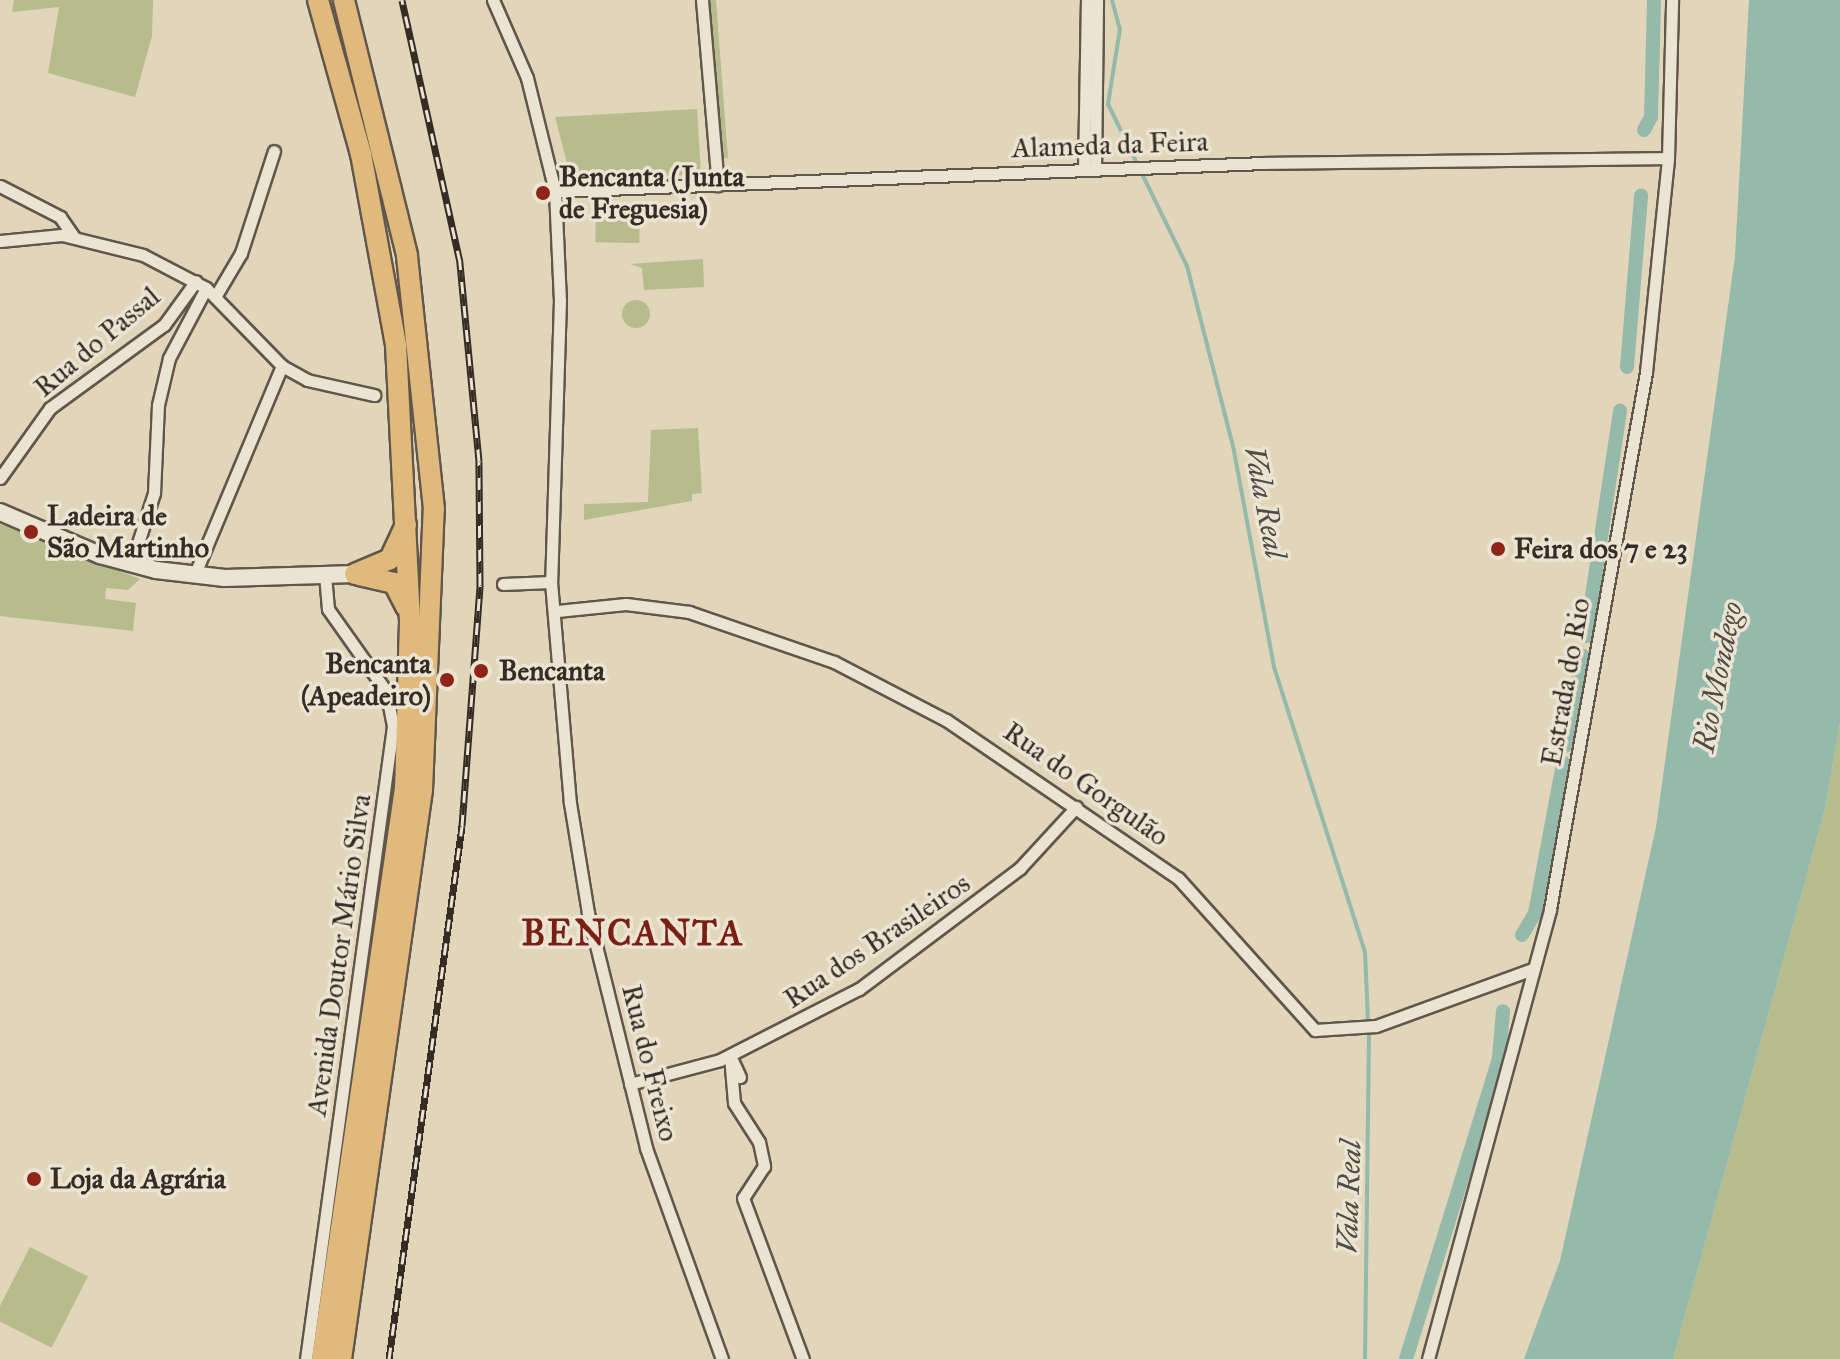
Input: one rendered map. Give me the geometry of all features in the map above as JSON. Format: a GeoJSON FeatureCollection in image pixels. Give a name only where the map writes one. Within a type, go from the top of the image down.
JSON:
{"type":"FeatureCollection","features":[{"type":"Feature","properties":{"kind":"highway"},"geometry":{"type":"LineString","coordinates":[[318,0],[361,154],[396,345],[409,518],[410,622],[405,788],[322,1359]]}},
{"type":"Feature","properties":{"kind":"highway"},"geometry":{"type":"LineString","coordinates":[[341,1359],[422,790],[434,509],[407,255],[344,0]]}},
{"type":"Feature","properties":{"kind":"highway"},"geometry":{"type":"LineString","coordinates":[[355,574],[390,559],[409,518]]}},
{"type":"Feature","properties":{"kind":"highway"},"geometry":{"type":"LineString","coordinates":[[355,574],[394,583],[410,622]]}},
{"type":"Feature","properties":{"kind":"street","name":"Rua do Freixo"},"geometry":{"type":"LineString","coordinates":[[493,0],[527,78],[555,191],[556,531],[551,582],[557,611],[570,803],[630,1084],[722,1359]]}},
{"type":"Feature","properties":{"kind":"street"},"geometry":{"type":"LineString","coordinates":[[702,0],[718,185]]}},
{"type":"Feature","properties":{"kind":"street"},"geometry":{"type":"LineString","coordinates":[[1087,0],[1089,170]]}},
{"type":"Feature","properties":{"kind":"street"},"geometry":{"type":"LineString","coordinates":[[1089,170],[1097,0]]}},
{"type":"Feature","properties":{"kind":"street","name":"Estrada do Rio"},"geometry":{"type":"LineString","coordinates":[[1428,1359],[1533,969],[1646,372],[1668,158],[1672,0]]}},
{"type":"Feature","properties":{"kind":"street"},"geometry":{"type":"LineString","coordinates":[[215,297],[241,253],[274,151]]}},
{"type":"Feature","properties":{"kind":"street","name":"Alameda da Feira"},"geometry":{"type":"LineString","coordinates":[[555,191],[1089,170],[1668,158]]}},
{"type":"Feature","properties":{"kind":"street"},"geometry":{"type":"LineString","coordinates":[[0,186],[60,217],[74,237]]}},
{"type":"Feature","properties":{"kind":"street"},"geometry":{"type":"LineString","coordinates":[[0,241],[74,237],[143,255],[201,284],[282,366],[307,380],[374,395]]}},
{"type":"Feature","properties":{"kind":"street"},"geometry":{"type":"LineString","coordinates":[[131,565],[154,493],[158,405],[169,358],[201,284]]}},
{"type":"Feature","properties":{"kind":"street","name":"Rua do Passal"},"geometry":{"type":"LineString","coordinates":[[0,478],[50,408],[164,325],[201,284]]}},
{"type":"Feature","properties":{"kind":"street"},"geometry":{"type":"LineString","coordinates":[[194,576],[282,366]]}},
{"type":"Feature","properties":{"kind":"street"},"geometry":{"type":"LineString","coordinates":[[0,512],[131,565],[194,576],[355,574]]}},
{"type":"Feature","properties":{"kind":"street","name":"Avenida Doutor Mário Silva"},"geometry":{"type":"LineString","coordinates":[[306,1359],[393,726],[386,691],[335,624],[325,575]]}},
{"type":"Feature","properties":{"kind":"street"},"geometry":{"type":"LineString","coordinates":[[503,584],[551,582]]}},
{"type":"Feature","properties":{"kind":"street","name":"Rua do Gorgulão"},"geometry":{"type":"LineString","coordinates":[[557,611],[672,607],[803,650],[946,720],[1178,878],[1315,1030],[1376,1026],[1533,969]]}},
{"type":"Feature","properties":{"kind":"street","name":"Rua dos Brasileiros"},"geometry":{"type":"LineString","coordinates":[[630,1084],[730,1056],[804,1023],[925,945],[1020,868],[1076,807]]}},
{"type":"Feature","properties":{"kind":"street"},"geometry":{"type":"LineString","coordinates":[[730,1056],[740,1077]]}},
{"type":"Feature","properties":{"kind":"street"},"geometry":{"type":"LineString","coordinates":[[730,1056],[734,1103],[759,1142],[764,1166],[743,1198],[803,1359]]}},
{"type":"Feature","properties":{"kind":"shaded area"},"geometry":{"type":"Polygon","coordinates":[[[14,0],[153,0],[152,36],[135,97],[48,73],[59,7],[12,12],[14,0]]]}},
{"type":"Feature","properties":{"kind":"shaded area"},"geometry":{"type":"Polygon","coordinates":[[[710,0],[716,0],[728,158],[723,158],[710,0]]]}},
{"type":"Feature","properties":{"kind":"shaded area"},"geometry":{"type":"Polygon","coordinates":[[[697,109],[701,175],[581,177],[569,170],[555,117],[697,109]]]}},
{"type":"Feature","properties":{"kind":"shaded area"},"geometry":{"type":"Polygon","coordinates":[[[596,203],[640,204],[639,243],[595,242],[596,203]]]}},
{"type":"Feature","properties":{"kind":"shaded area"},"geometry":{"type":"Polygon","coordinates":[[[703,259],[704,287],[644,290],[642,268],[630,264],[703,259]]]}},
{"type":"Feature","properties":{"kind":"shaded area"},"geometry":{"type":"Polygon","coordinates":[[[636,300],[646,304],[650,314],[646,324],[636,328],[626,324],[622,314],[626,304],[636,300]]]}},
{"type":"Feature","properties":{"kind":"shaded area"},"geometry":{"type":"Polygon","coordinates":[[[698,428],[702,493],[692,494],[692,501],[584,520],[584,504],[648,502],[651,430],[698,428]]]}},
{"type":"Feature","properties":{"kind":"shaded area"},"geometry":{"type":"Polygon","coordinates":[[[0,524],[140,579],[128,590],[106,588],[105,599],[136,603],[133,631],[0,616],[0,524]]]}},
{"type":"Feature","properties":{"kind":"shaded area"},"geometry":{"type":"Polygon","coordinates":[[[1840,723],[1840,1359],[1673,1359],[1825,809],[1840,723]]]}},
{"type":"Feature","properties":{"kind":"shaded area"},"geometry":{"type":"Polygon","coordinates":[[[30,1247],[88,1277],[52,1348],[0,1322],[0,1306],[30,1247]]]}},
{"type":"Feature","properties":{"kind":"water","name":"Rio Mondego"},"geometry":{"type":"Polygon","coordinates":[[[1749,0],[1840,0],[1840,723],[1825,809],[1673,1359],[1524,1359],[1560,1261],[1656,827],[1735,256],[1749,0]]]}},
{"type":"Feature","properties":{"kind":"waterway","name":"Vala Real"},"geometry":{"type":"LineString","coordinates":[[1112,0],[1120,29],[1108,104],[1187,266],[1234,451],[1274,667],[1365,952],[1368,1021]]}},
{"type":"Feature","properties":{"kind":"waterway"},"geometry":{"type":"LineString","coordinates":[[1644,130],[1651,117],[1654,0]]}},
{"type":"Feature","properties":{"kind":"waterway"},"geometry":{"type":"LineString","coordinates":[[1627,367],[1641,196]]}},
{"type":"Feature","properties":{"kind":"waterway"},"geometry":{"type":"LineString","coordinates":[[1586,636],[1620,411]]}},
{"type":"Feature","properties":{"kind":"waterway"},"geometry":{"type":"LineString","coordinates":[[1565,746],[1583,656]]}},
{"type":"Feature","properties":{"kind":"waterway"},"geometry":{"type":"LineString","coordinates":[[1522,935],[1535,913],[1563,763]]}},
{"type":"Feature","properties":{"kind":"waterway"},"geometry":{"type":"LineString","coordinates":[[1406,1359],[1499,1058],[1503,1011]]}},
{"type":"Feature","properties":{"kind":"waterway","name":"Vala Real"},"geometry":{"type":"LineString","coordinates":[[1365,1359],[1369,1036]]}},
{"type":"Feature","properties":{"kind":"railway"},"geometry":{"type":"LineString","coordinates":[[389,1359],[462,826],[480,585],[479,461],[460,262],[402,0]]}},
{"type":"Feature","properties":{"kind":"place","name":"Bencanta (Junta de Freguesia)"},"geometry":{"type":"Point","coordinates":[543,193]}},
{"type":"Feature","properties":{"kind":"place","name":"Ladeira de São Martinho"},"geometry":{"type":"Point","coordinates":[31,532]}},
{"type":"Feature","properties":{"kind":"place","name":"Feira dos 7 e 23"},"geometry":{"type":"Point","coordinates":[1498,549]}},
{"type":"Feature","properties":{"kind":"place","name":"Bencanta"},"geometry":{"type":"Point","coordinates":[481,671]}},
{"type":"Feature","properties":{"kind":"place","name":"Bencanta (Apeadeiro)"},"geometry":{"type":"Point","coordinates":[447,680]}},
{"type":"Feature","properties":{"kind":"place","name":"Loja da Agrária"},"geometry":{"type":"Point","coordinates":[34,1179]}},
{"type":"Feature","properties":{"kind":"district","name":"BENCANTA"},"geometry":{"type":"Point","coordinates":[633,934]}}]}
